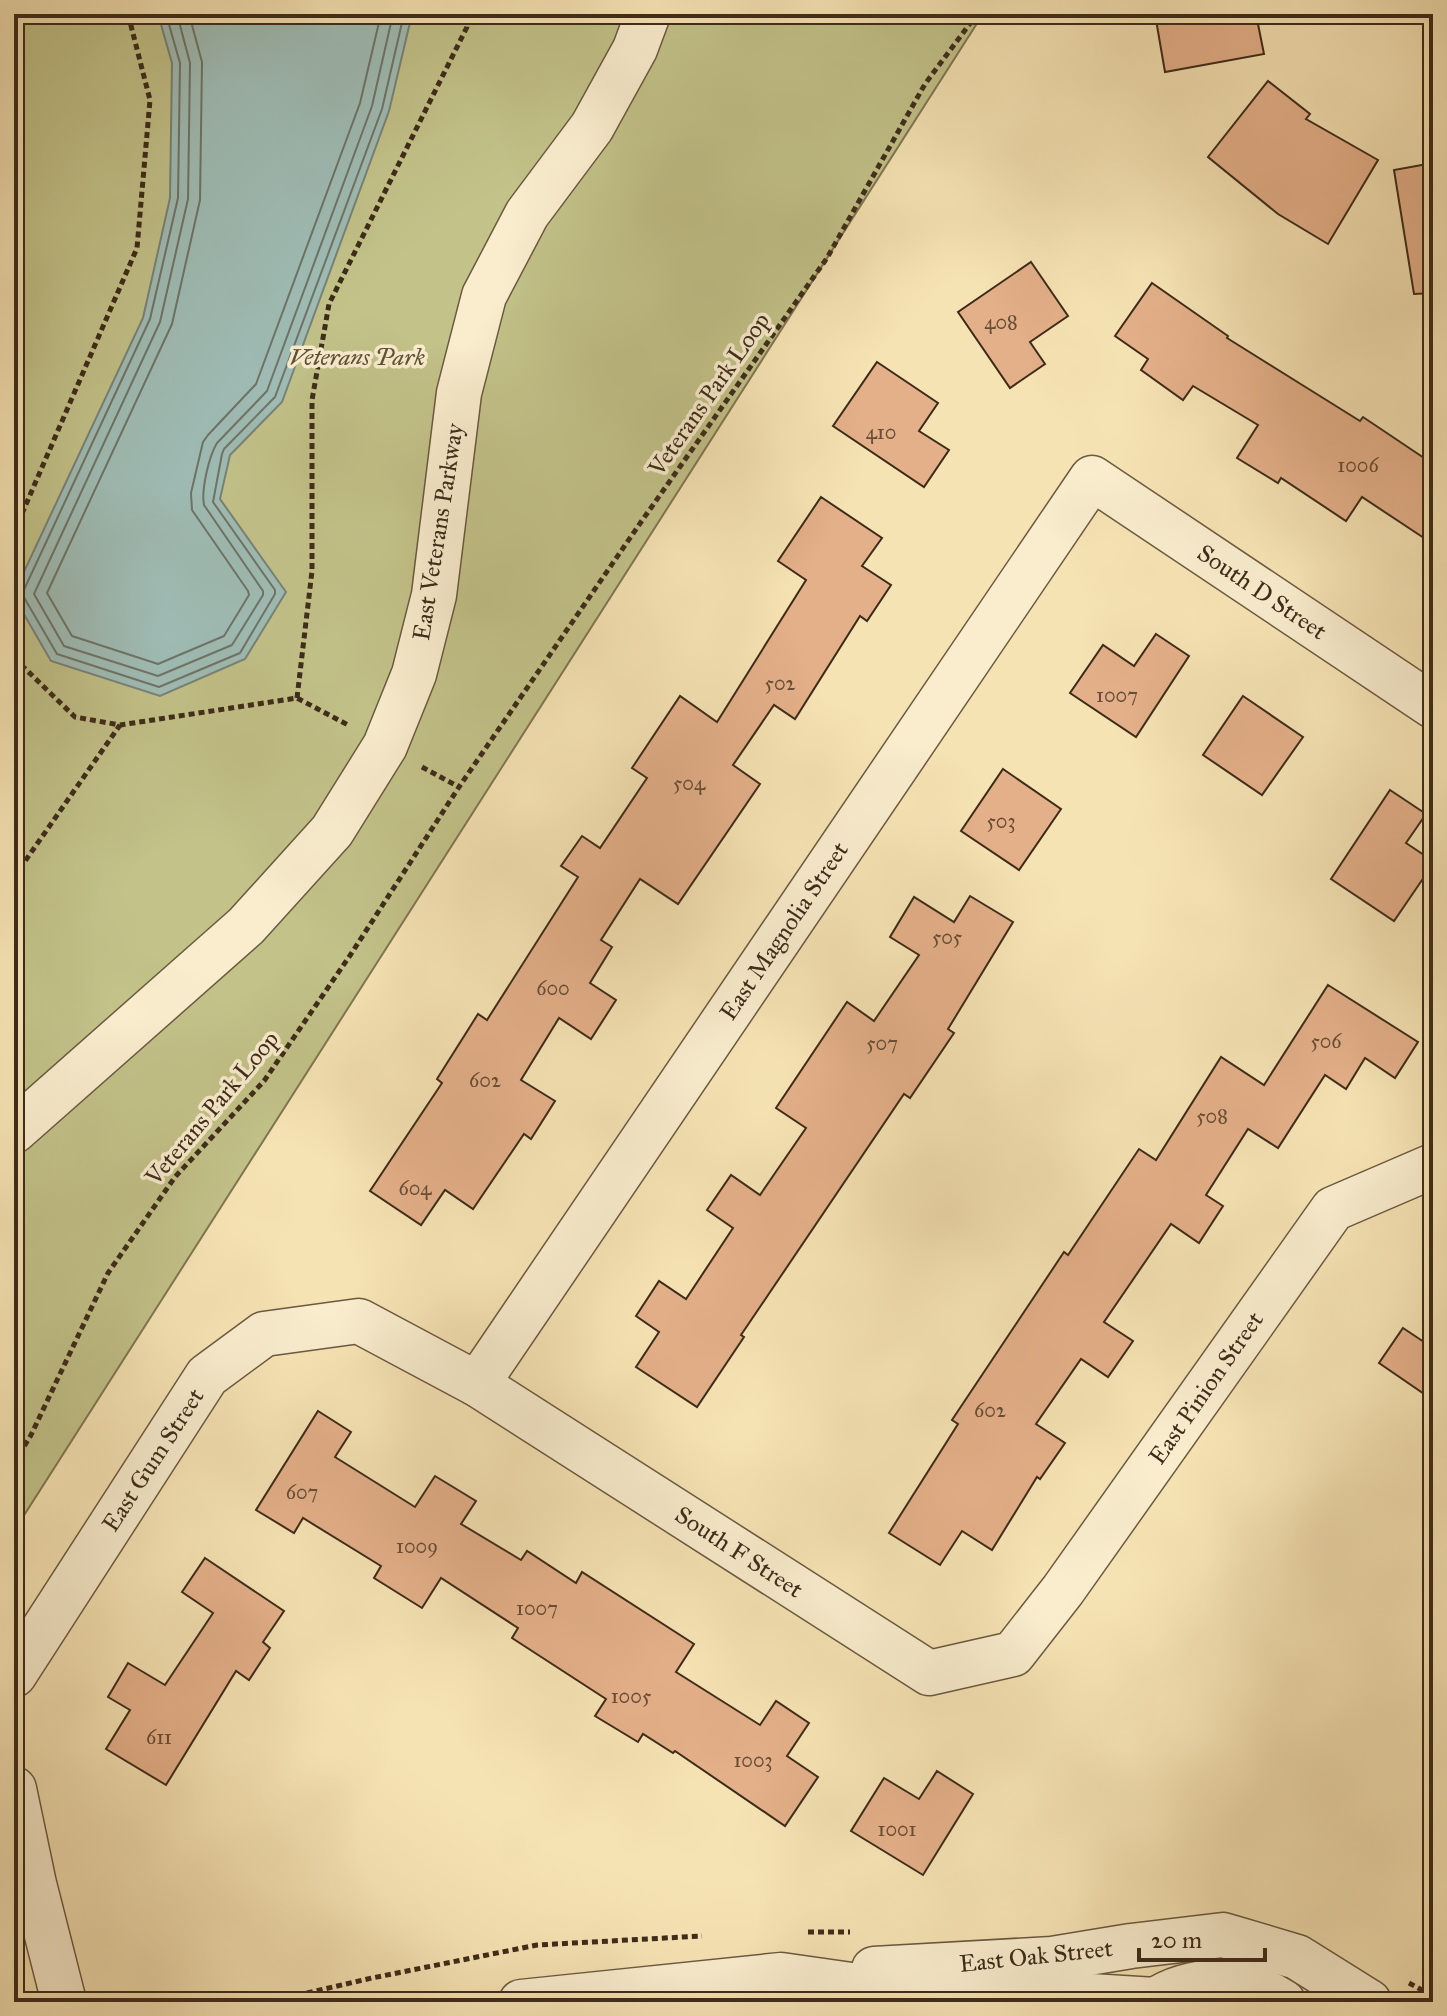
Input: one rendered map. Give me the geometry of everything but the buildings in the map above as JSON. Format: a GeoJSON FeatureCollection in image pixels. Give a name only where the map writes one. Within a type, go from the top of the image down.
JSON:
{"type":"FeatureCollection","features":[{"type":"Feature","properties":{"kind":"street","name":"East Veterans Parkway"},"geometry":{"type":"LineString","coordinates":[[14,1131],[246,926],[332,831],[385,746],[414,674],[434,595],[459,393],[484,296],[527,214],[592,127],[635,49],[648,14]]}},
{"type":"Feature","properties":{"kind":"street","name":"South D Street"},"geometry":{"type":"LineString","coordinates":[[1092,478],[1433,706]]}},
{"type":"Feature","properties":{"kind":"street","name":"East Magnolia Street"},"geometry":{"type":"LineString","coordinates":[[477,1384],[1092,478]]}},
{"type":"Feature","properties":{"kind":"street","name":"East Pinion Street"},"geometry":{"type":"LineString","coordinates":[[1013,1654],[1063,1590],[1333,1209],[1433,1166]]}},
{"type":"Feature","properties":{"kind":"street","name":"East Gum Street"},"geometry":{"type":"LineString","coordinates":[[14,1675],[207,1376],[264,1334],[359,1321],[477,1384]]}},
{"type":"Feature","properties":{"kind":"street","name":"South F Street"},"geometry":{"type":"LineString","coordinates":[[477,1384],[929,1673],[1013,1654]]}},
{"type":"Feature","properties":{"kind":"street"},"geometry":{"type":"LineString","coordinates":[[14,1789],[64,2002]]}},
{"type":"Feature","properties":{"kind":"street","name":"East Oak Street"},"geometry":{"type":"LineString","coordinates":[[781,1975],[1052,1959],[1223,1935],[1297,1957],[1369,2002]]}},
{"type":"Feature","properties":{"kind":"street"},"geometry":{"type":"LineString","coordinates":[[521,2002],[781,1975],[942,1998],[1058,1994],[1154,2001],[1191,1984],[1230,1981],[1267,1992],[1283,2002]]}},
{"type":"Feature","properties":{"kind":"path"},"geometry":{"type":"LineString","coordinates":[[14,532],[137,248],[150,100],[128,14]]}},
{"type":"Feature","properties":{"kind":"path"},"geometry":{"type":"LineString","coordinates":[[297,698],[312,571],[312,400],[329,304],[467,27],[467,14]]}},
{"type":"Feature","properties":{"kind":"path","name":"Veterans Park Loop"},"geometry":{"type":"LineString","coordinates":[[14,1463],[31,1435],[108,1273],[175,1177],[264,1081],[459,787],[827,258],[925,84],[977,14]]}},
{"type":"Feature","properties":{"kind":"path"},"geometry":{"type":"LineString","coordinates":[[14,658],[75,717],[120,725],[297,698],[360,732]]}},
{"type":"Feature","properties":{"kind":"path"},"geometry":{"type":"LineString","coordinates":[[14,877],[120,725]]}},
{"type":"Feature","properties":{"kind":"path"},"geometry":{"type":"LineString","coordinates":[[410,761],[459,787]]}},
{"type":"Feature","properties":{"kind":"green space","name":"Veterans Park"},"geometry":{"type":"Polygon","coordinates":[[[14,14],[983,14],[14,1531],[14,14]]]}},
{"type":"Feature","properties":{"kind":"water"},"geometry":{"type":"Polygon","coordinates":[[[158,14],[412,14],[389,111],[282,402],[230,455],[220,499],[286,592],[245,659],[160,696],[51,661],[14,597],[143,318],[170,198],[172,63],[158,14]]]}}]}
